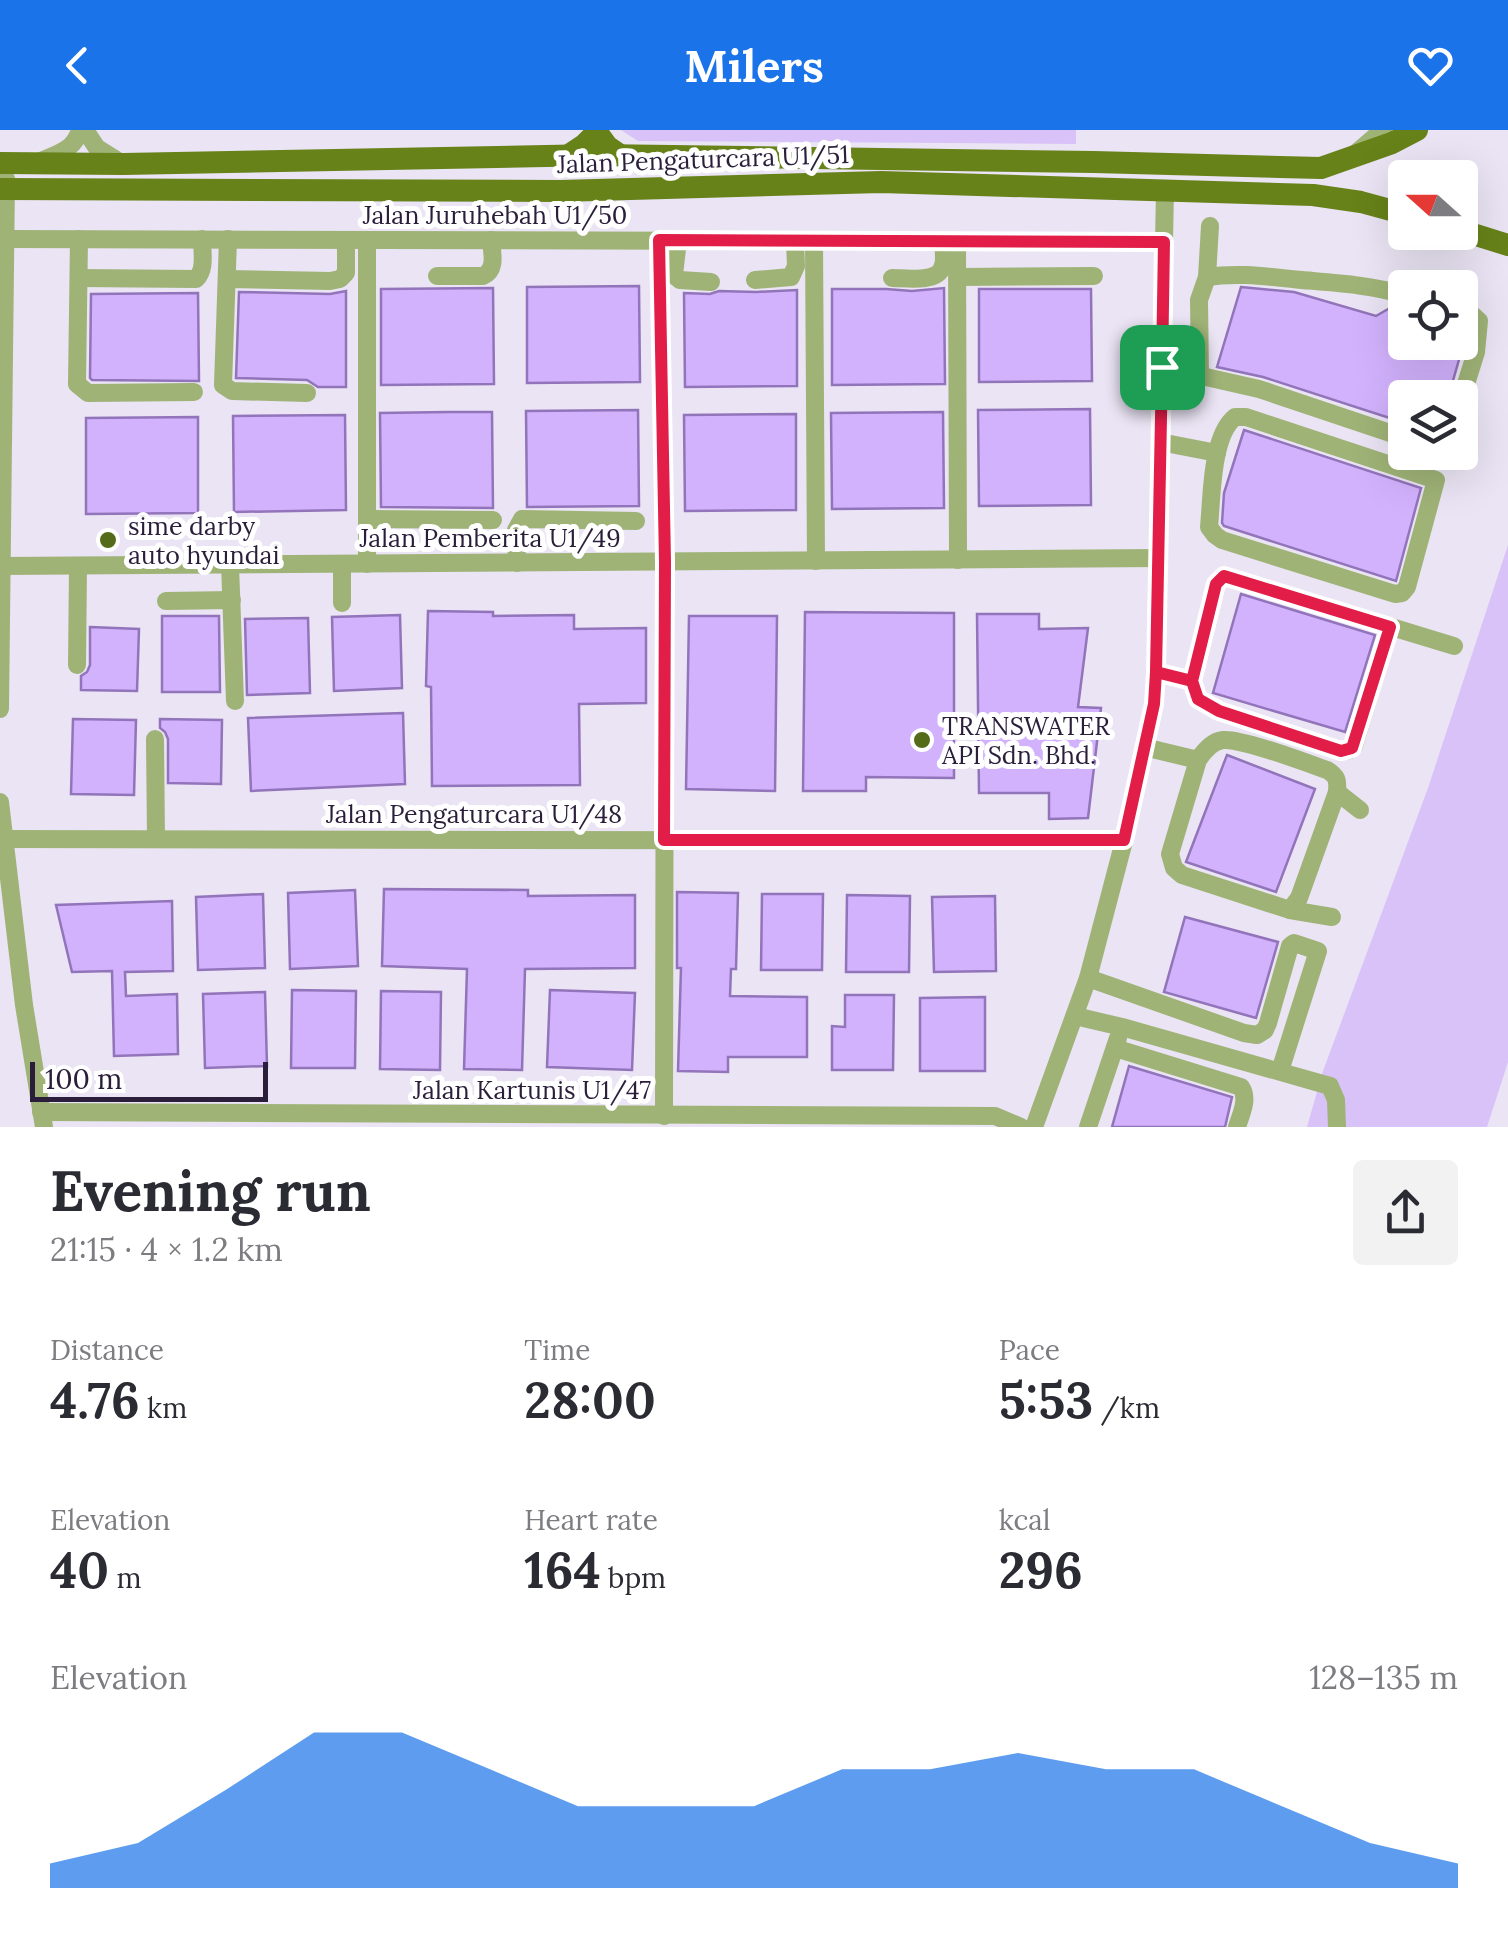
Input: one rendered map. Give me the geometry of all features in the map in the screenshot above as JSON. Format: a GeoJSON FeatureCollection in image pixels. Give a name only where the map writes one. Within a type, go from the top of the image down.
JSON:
{"type":"FeatureCollection","features":[{"type":"Feature","properties":{"kind":"main road","name":"Jalan Pengaturcara U1/51"},"geometry":{"type":"LineString","coordinates":[[3,164],[568,155],[603,143],[1321,168],[1392,143],[1416,130]]}},
{"type":"Feature","properties":{"kind":"main road"},"geometry":{"type":"LineString","coordinates":[[560,191],[576,179],[603,143],[622,175],[652,190]]}},
{"type":"Feature","properties":{"kind":"main road","name":"Jalan Pengaturcara U1/51"},"geometry":{"type":"LineString","coordinates":[[3,189],[560,191],[881,182],[1313,195],[1388,209]]}},
{"type":"Feature","properties":{"kind":"main road"},"geometry":{"type":"LineString","coordinates":[[1478,236],[1508,245]]}},
{"type":"Feature","properties":{"kind":"street"},"geometry":{"type":"LineString","coordinates":[[36,164],[70,148],[83,130],[107,156],[123,164]]}},
{"type":"Feature","properties":{"kind":"street"},"geometry":{"type":"LineString","coordinates":[[1348,160],[1383,130]]}},
{"type":"Feature","properties":{"kind":"street"},"geometry":{"type":"LineString","coordinates":[[0,709],[6,239],[3,164]]}},
{"type":"Feature","properties":{"kind":"street"},"geometry":{"type":"LineString","coordinates":[[1034,1127],[1088,978],[1154,704],[1165,189]]}},
{"type":"Feature","properties":{"kind":"street"},"geometry":{"type":"LineString","coordinates":[[1200,376],[1200,300],[1210,226]]}},
{"type":"Feature","properties":{"kind":"street","name":"Jalan Juruhebah U1/50"},"geometry":{"type":"LineString","coordinates":[[6,239],[1164,242]]}},
{"type":"Feature","properties":{"kind":"street"},"geometry":{"type":"LineString","coordinates":[[79,239],[80,389],[88,393],[194,392]]}},
{"type":"Feature","properties":{"kind":"street"},"geometry":{"type":"LineString","coordinates":[[79,278],[196,279],[202,264],[202,239]]}},
{"type":"Feature","properties":{"kind":"street"},"geometry":{"type":"LineString","coordinates":[[228,239],[224,384],[232,391],[306,393]]}},
{"type":"Feature","properties":{"kind":"street"},"geometry":{"type":"LineString","coordinates":[[226,280],[340,279],[346,274],[346,240]]}},
{"type":"Feature","properties":{"kind":"street"},"geometry":{"type":"LineString","coordinates":[[367,240],[367,564]]}},
{"type":"Feature","properties":{"kind":"street"},"geometry":{"type":"LineString","coordinates":[[437,276],[488,274],[492,265],[491,240]]}},
{"type":"Feature","properties":{"kind":"street"},"geometry":{"type":"LineString","coordinates":[[668,240],[674,275],[680,280],[711,282]]}},
{"type":"Feature","properties":{"kind":"street"},"geometry":{"type":"LineString","coordinates":[[664,1116],[668,240]]}},
{"type":"Feature","properties":{"kind":"street"},"geometry":{"type":"LineString","coordinates":[[755,280],[791,277],[804,241]]}},
{"type":"Feature","properties":{"kind":"street"},"geometry":{"type":"LineString","coordinates":[[804,241],[816,561]]}},
{"type":"Feature","properties":{"kind":"street"},"geometry":{"type":"LineString","coordinates":[[950,241],[958,277],[958,560]]}},
{"type":"Feature","properties":{"kind":"street"},"geometry":{"type":"LineString","coordinates":[[892,278],[935,277],[942,271],[950,241]]}},
{"type":"Feature","properties":{"kind":"street"},"geometry":{"type":"LineString","coordinates":[[958,277],[1094,276]]}},
{"type":"Feature","properties":{"kind":"street"},"geometry":{"type":"LineString","coordinates":[[1206,277],[1274,277],[1388,291]]}},
{"type":"Feature","properties":{"kind":"street"},"geometry":{"type":"LineString","coordinates":[[1162,367],[1259,389],[1388,432]]}},
{"type":"Feature","properties":{"kind":"street"},"geometry":{"type":"LineString","coordinates":[[1236,417],[1246,417],[1436,480],[1402,593],[1214,535],[1209,528],[1217,453],[1226,424],[1236,417]]}},
{"type":"Feature","properties":{"kind":"street"},"geometry":{"type":"LineString","coordinates":[[1160,442],[1217,453]]}},
{"type":"Feature","properties":{"kind":"street"},"geometry":{"type":"LineString","coordinates":[[368,519],[494,520]]}},
{"type":"Feature","properties":{"kind":"street"},"geometry":{"type":"LineString","coordinates":[[517,563],[516,530],[522,519],[636,521]]}},
{"type":"Feature","properties":{"kind":"street","name":"Jalan Pemberita U1/49"},"geometry":{"type":"LineString","coordinates":[[2,566],[1158,558]]}},
{"type":"Feature","properties":{"kind":"street"},"geometry":{"type":"LineString","coordinates":[[342,564],[342,603]]}},
{"type":"Feature","properties":{"kind":"street"},"geometry":{"type":"LineString","coordinates":[[230,565],[235,702]]}},
{"type":"Feature","properties":{"kind":"street"},"geometry":{"type":"LineString","coordinates":[[77,665],[78,566]]}},
{"type":"Feature","properties":{"kind":"street"},"geometry":{"type":"LineString","coordinates":[[1390,627],[1350,750],[1341,751],[1219,711],[1198,699],[1192,681],[1216,584],[1224,576],[1454,646]]}},
{"type":"Feature","properties":{"kind":"street"},"geometry":{"type":"LineString","coordinates":[[166,600],[232,600]]}},
{"type":"Feature","properties":{"kind":"street"},"geometry":{"type":"LineString","coordinates":[[1156,672],[1192,681]]}},
{"type":"Feature","properties":{"kind":"street"},"geometry":{"type":"LineString","coordinates":[[155,739],[156,839]]}},
{"type":"Feature","properties":{"kind":"street"},"geometry":{"type":"LineString","coordinates":[[1290,910],[1299,898],[1338,780],[1327,770],[1244,743],[1222,740],[1208,747],[1198,760],[1170,854],[1174,868],[1182,875],[1290,910],[1332,917]]}},
{"type":"Feature","properties":{"kind":"street"},"geometry":{"type":"LineString","coordinates":[[1144,748],[1198,760]]}},
{"type":"Feature","properties":{"kind":"street"},"geometry":{"type":"LineString","coordinates":[[1337,792],[1360,810]]}},
{"type":"Feature","properties":{"kind":"street"},"geometry":{"type":"LineString","coordinates":[[0,802],[42,1120]]}},
{"type":"Feature","properties":{"kind":"street","name":"Jalan Pengaturcara U1/48"},"geometry":{"type":"LineString","coordinates":[[3,839],[1124,840]]}},
{"type":"Feature","properties":{"kind":"street"},"geometry":{"type":"LineString","coordinates":[[1088,978],[1258,1035],[1268,1023],[1290,946],[1294,943],[1318,951],[1280,1072]]}},
{"type":"Feature","properties":{"kind":"street"},"geometry":{"type":"LineString","coordinates":[[1074,1016],[1122,1026],[1330,1086],[1336,1100],[1337,1127]]}},
{"type":"Feature","properties":{"kind":"street"},"geometry":{"type":"LineString","coordinates":[[1088,1127],[1122,1026]]}},
{"type":"Feature","properties":{"kind":"street"},"geometry":{"type":"LineString","coordinates":[[1115,1048],[1242,1086],[1245,1100],[1236,1127]]}},
{"type":"Feature","properties":{"kind":"street","name":"Jalan Kartunis U1/47"},"geometry":{"type":"LineString","coordinates":[[42,1120],[995,1116],[1021,1127]]}},
{"type":"Feature","properties":{"kind":"shaded area"},"geometry":{"type":"Polygon","coordinates":[[[621,130],[1076,130],[1076,144],[638,141],[621,130]]]}},
{"type":"Feature","properties":{"kind":"shaded area"},"geometry":{"type":"Polygon","coordinates":[[[1508,545],[1508,1062],[1487,1127],[1307,1127],[1323,1071],[1428,788],[1508,545]]]}},
{"type":"Feature","properties":{"kind":"building"},"geometry":{"type":"Polygon","coordinates":[[[639,286],[640,382],[527,383],[527,287],[639,286]]]}},
{"type":"Feature","properties":{"kind":"building"},"geometry":{"type":"Polygon","coordinates":[[[1241,287],[1294,292],[1376,316],[1388,309],[1388,360],[1459,360],[1453,380],[1388,380],[1388,417],[1263,377],[1217,367],[1241,287]]]}},
{"type":"Feature","properties":{"kind":"building"},"geometry":{"type":"Polygon","coordinates":[[[493,288],[494,384],[381,385],[381,289],[493,288]]]}},
{"type":"Feature","properties":{"kind":"building"},"geometry":{"type":"Polygon","coordinates":[[[944,288],[945,384],[832,385],[832,289],[944,288]]]}},
{"type":"Feature","properties":{"kind":"building"},"geometry":{"type":"Polygon","coordinates":[[[979,289],[1091,289],[1092,381],[979,382],[979,289]]]}},
{"type":"Feature","properties":{"kind":"building"},"geometry":{"type":"Polygon","coordinates":[[[797,290],[797,386],[685,387],[684,293],[797,290]]]}},
{"type":"Feature","properties":{"kind":"building"},"geometry":{"type":"Polygon","coordinates":[[[346,291],[346,387],[318,387],[307,380],[236,378],[239,292],[346,291]]]}},
{"type":"Feature","properties":{"kind":"building"},"geometry":{"type":"Polygon","coordinates":[[[198,293],[199,381],[90,378],[91,294],[198,293]]]}},
{"type":"Feature","properties":{"kind":"building"},"geometry":{"type":"Polygon","coordinates":[[[1090,409],[1091,505],[979,506],[978,410],[1090,409]]]}},
{"type":"Feature","properties":{"kind":"building"},"geometry":{"type":"Polygon","coordinates":[[[638,410],[639,506],[527,507],[526,411],[638,410]]]}},
{"type":"Feature","properties":{"kind":"building"},"geometry":{"type":"Polygon","coordinates":[[[492,412],[493,508],[381,507],[380,413],[492,412]]]}},
{"type":"Feature","properties":{"kind":"building"},"geometry":{"type":"Polygon","coordinates":[[[943,412],[944,508],[832,509],[831,413],[943,412]]]}},
{"type":"Feature","properties":{"kind":"building"},"geometry":{"type":"Polygon","coordinates":[[[796,414],[796,510],[685,511],[684,415],[796,414]]]}},
{"type":"Feature","properties":{"kind":"building"},"geometry":{"type":"Polygon","coordinates":[[[345,415],[346,510],[234,512],[233,416],[345,415]]]}},
{"type":"Feature","properties":{"kind":"building"},"geometry":{"type":"Polygon","coordinates":[[[198,417],[198,513],[86,514],[86,418],[198,417]]]}},
{"type":"Feature","properties":{"kind":"building"},"geometry":{"type":"Polygon","coordinates":[[[1244,430],[1421,488],[1396,581],[1224,526],[1224,493],[1244,430]]]}},
{"type":"Feature","properties":{"kind":"building"},"geometry":{"type":"Polygon","coordinates":[[[1241,594],[1375,635],[1345,732],[1213,693],[1241,594]]]}},
{"type":"Feature","properties":{"kind":"building"},"geometry":{"type":"Polygon","coordinates":[[[428,611],[493,612],[493,616],[574,615],[574,629],[646,628],[646,703],[579,704],[580,785],[432,786],[431,687],[426,686],[428,611]]]}},
{"type":"Feature","properties":{"kind":"building"},"geometry":{"type":"Polygon","coordinates":[[[805,612],[954,613],[954,778],[866,777],[866,791],[803,791],[805,612]]]}},
{"type":"Feature","properties":{"kind":"building"},"geometry":{"type":"Polygon","coordinates":[[[977,614],[1039,614],[1039,629],[1088,628],[1078,707],[1101,708],[1088,818],[1049,819],[1049,793],[979,793],[977,614]]]}},
{"type":"Feature","properties":{"kind":"building"},"geometry":{"type":"Polygon","coordinates":[[[400,615],[402,688],[334,691],[332,617],[400,615]]]}},
{"type":"Feature","properties":{"kind":"building"},"geometry":{"type":"Polygon","coordinates":[[[162,616],[219,616],[220,692],[162,692],[162,616]]]}},
{"type":"Feature","properties":{"kind":"building"},"geometry":{"type":"Polygon","coordinates":[[[689,616],[777,616],[775,791],[686,789],[689,616]]]}},
{"type":"Feature","properties":{"kind":"building"},"geometry":{"type":"Polygon","coordinates":[[[308,618],[310,693],[247,695],[245,619],[308,618]]]}},
{"type":"Feature","properties":{"kind":"building"},"geometry":{"type":"Polygon","coordinates":[[[90,627],[139,629],[137,691],[81,690],[81,676],[90,665],[90,627]]]}},
{"type":"Feature","properties":{"kind":"building"},"geometry":{"type":"Polygon","coordinates":[[[403,713],[405,784],[251,791],[248,718],[403,713]]]}},
{"type":"Feature","properties":{"kind":"building"},"geometry":{"type":"Polygon","coordinates":[[[73,719],[136,720],[134,795],[71,794],[73,719]]]}},
{"type":"Feature","properties":{"kind":"building"},"geometry":{"type":"Polygon","coordinates":[[[160,719],[222,720],[221,784],[168,783],[168,739],[160,728],[160,719]]]}},
{"type":"Feature","properties":{"kind":"building"},"geometry":{"type":"Polygon","coordinates":[[[1227,755],[1315,789],[1276,892],[1186,862],[1227,755]]]}},
{"type":"Feature","properties":{"kind":"building"},"geometry":{"type":"Polygon","coordinates":[[[384,889],[528,890],[528,896],[635,895],[635,968],[525,969],[522,1070],[464,1069],[467,969],[382,966],[384,889]]]}},
{"type":"Feature","properties":{"kind":"building"},"geometry":{"type":"Polygon","coordinates":[[[355,890],[358,966],[290,969],[288,893],[355,890]]]}},
{"type":"Feature","properties":{"kind":"building"},"geometry":{"type":"Polygon","coordinates":[[[677,892],[738,893],[736,969],[731,969],[730,996],[807,997],[807,1057],[728,1057],[728,1072],[678,1071],[681,968],[677,968],[677,892]]]}},
{"type":"Feature","properties":{"kind":"building"},"geometry":{"type":"Polygon","coordinates":[[[263,894],[265,968],[198,970],[196,897],[263,894]]]}},
{"type":"Feature","properties":{"kind":"building"},"geometry":{"type":"Polygon","coordinates":[[[762,894],[823,894],[822,970],[761,970],[762,894]]]}},
{"type":"Feature","properties":{"kind":"building"},"geometry":{"type":"Polygon","coordinates":[[[847,895],[910,896],[909,972],[846,972],[847,895]]]}},
{"type":"Feature","properties":{"kind":"building"},"geometry":{"type":"Polygon","coordinates":[[[995,896],[996,971],[934,972],[932,897],[995,896]]]}},
{"type":"Feature","properties":{"kind":"building"},"geometry":{"type":"Polygon","coordinates":[[[172,901],[173,971],[125,972],[126,996],[177,994],[178,1054],[114,1056],[112,971],[72,972],[56,905],[172,901]]]}},
{"type":"Feature","properties":{"kind":"building"},"geometry":{"type":"Polygon","coordinates":[[[1185,917],[1278,942],[1256,1018],[1164,992],[1185,917]]]}},
{"type":"Feature","properties":{"kind":"building"},"geometry":{"type":"Polygon","coordinates":[[[292,990],[356,991],[355,1068],[291,1068],[292,990]]]}},
{"type":"Feature","properties":{"kind":"building"},"geometry":{"type":"Polygon","coordinates":[[[550,990],[635,993],[632,1070],[547,1067],[550,990]]]}},
{"type":"Feature","properties":{"kind":"building"},"geometry":{"type":"Polygon","coordinates":[[[381,991],[441,992],[440,1070],[380,1069],[381,991]]]}},
{"type":"Feature","properties":{"kind":"building"},"geometry":{"type":"Polygon","coordinates":[[[265,992],[267,1066],[205,1068],[203,994],[265,992]]]}},
{"type":"Feature","properties":{"kind":"building"},"geometry":{"type":"Polygon","coordinates":[[[845,995],[894,995],[893,1070],[832,1070],[832,1026],[845,1027],[845,995]]]}},
{"type":"Feature","properties":{"kind":"building"},"geometry":{"type":"Polygon","coordinates":[[[985,997],[985,1071],[920,1071],[920,998],[985,997]]]}},
{"type":"Feature","properties":{"kind":"building"},"geometry":{"type":"Polygon","coordinates":[[[1129,1066],[1232,1097],[1225,1127],[1112,1127],[1129,1066]]]}},
{"type":"Feature","properties":{"kind":"place","name":"sime darby auto hyundai"},"geometry":{"type":"Point","coordinates":[108,540]}},
{"type":"Feature","properties":{"kind":"place","name":"TRANSWATER API Sdn. Bhd."},"geometry":{"type":"Point","coordinates":[922,740]}},
{"type":"Feature","properties":{"kind":"route"},"geometry":{"type":"LineString","coordinates":[[1162,367],[1156,672],[1192,681],[1216,584],[1224,576],[1390,627],[1350,750],[1341,751],[1219,711],[1198,699],[1192,681],[1156,672],[1154,704],[1124,840],[664,840],[665,562],[659,240],[1164,242],[1162,367]]}}]}
